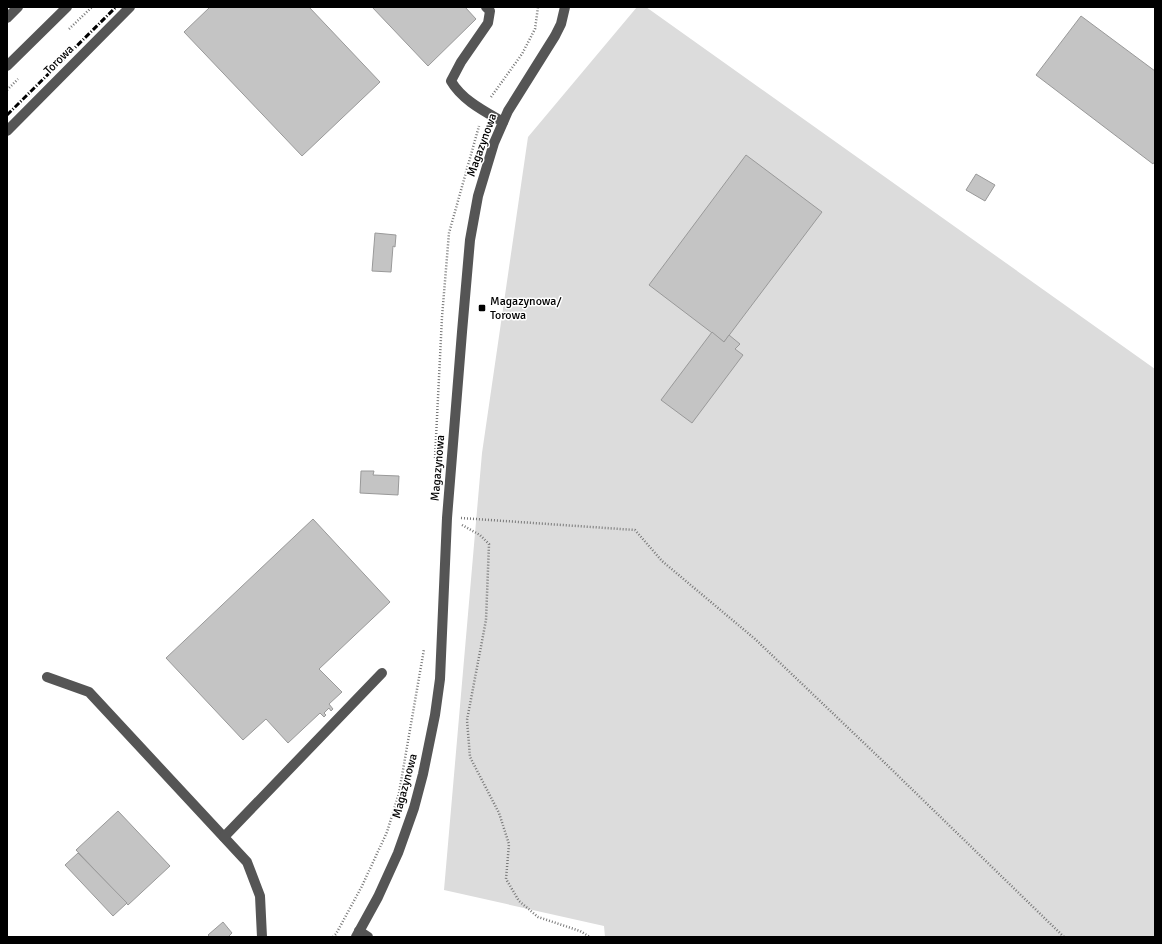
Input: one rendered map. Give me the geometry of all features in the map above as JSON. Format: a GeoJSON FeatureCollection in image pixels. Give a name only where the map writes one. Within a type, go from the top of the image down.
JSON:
{"type":"FeatureCollection","features":[{"type":"Feature","properties":{"kind":"street"},"geometry":{"type":"LineString","coordinates":[[7,18],[18,7]]}},
{"type":"Feature","properties":{"kind":"street"},"geometry":{"type":"LineString","coordinates":[[7,66],[67,7]]}},
{"type":"Feature","properties":{"kind":"street","name":"Torowa"},"geometry":{"type":"LineString","coordinates":[[7,131],[130,7]]}},
{"type":"Feature","properties":{"kind":"street"},"geometry":{"type":"LineString","coordinates":[[486,7],[490,11],[488,23],[461,62],[451,82],[457,91],[503,122]]}},
{"type":"Feature","properties":{"kind":"street","name":"Magazynowa"},"geometry":{"type":"LineString","coordinates":[[361,935],[398,853],[414,808],[423,774],[435,715],[440,679],[447,518],[473,218],[485,170],[503,122],[519,92],[561,24],[565,7]]}},
{"type":"Feature","properties":{"kind":"street"},"geometry":{"type":"LineString","coordinates":[[224,837],[382,673]]}},
{"type":"Feature","properties":{"kind":"street"},"geometry":{"type":"LineString","coordinates":[[47,677],[88,692],[248,862],[260,896],[262,937]]}},
{"type":"Feature","properties":{"kind":"path"},"geometry":{"type":"LineString","coordinates":[[447,518],[480,535],[489,544],[486,620],[467,720],[470,757],[499,813],[509,844],[506,879],[519,901],[538,917],[580,931],[590,937]]}},
{"type":"Feature","properties":{"kind":"path"},"geometry":{"type":"LineString","coordinates":[[447,518],[635,530],[662,561],[755,639],[784,666],[1064,937]]}},
{"type":"Feature","properties":{"kind":"shaded area"},"geometry":{"type":"Polygon","coordinates":[[[637,7],[646,7],[1155,369],[1155,937],[605,937],[604,926],[444,890],[482,453],[528,137],[637,7]]]}},
{"type":"Feature","properties":{"kind":"building"},"geometry":{"type":"Polygon","coordinates":[[[210,7],[309,7],[380,82],[302,156],[184,32],[210,7]]]}},
{"type":"Feature","properties":{"kind":"building"},"geometry":{"type":"Polygon","coordinates":[[[372,7],[465,7],[476,19],[428,66],[372,7]]]}},
{"type":"Feature","properties":{"kind":"building"},"geometry":{"type":"Polygon","coordinates":[[[1081,16],[1155,71],[1155,161],[1153,164],[1036,75],[1081,16]]]}},
{"type":"Feature","properties":{"kind":"building"},"geometry":{"type":"Polygon","coordinates":[[[746,155],[822,212],[724,342],[649,285],[746,155]]]}},
{"type":"Feature","properties":{"kind":"building"},"geometry":{"type":"Polygon","coordinates":[[[976,174],[995,185],[985,201],[966,190],[976,174]]]}},
{"type":"Feature","properties":{"kind":"building"},"geometry":{"type":"Polygon","coordinates":[[[375,233],[396,235],[395,247],[393,246],[391,272],[372,271],[375,233]]]}},
{"type":"Feature","properties":{"kind":"building"},"geometry":{"type":"Polygon","coordinates":[[[712,332],[724,342],[729,335],[740,344],[735,349],[743,355],[692,423],[661,400],[712,332]]]}},
{"type":"Feature","properties":{"kind":"building"},"geometry":{"type":"Polygon","coordinates":[[[361,471],[374,471],[373,475],[399,476],[398,495],[360,493],[361,471]]]}},
{"type":"Feature","properties":{"kind":"building"},"geometry":{"type":"Polygon","coordinates":[[[313,519],[390,602],[319,669],[342,692],[329,704],[333,709],[331,711],[329,708],[324,713],[326,715],[324,717],[320,713],[288,743],[266,719],[243,740],[166,658],[313,519]]]}},
{"type":"Feature","properties":{"kind":"building"},"geometry":{"type":"Polygon","coordinates":[[[118,811],[170,866],[128,905],[76,850],[118,811]]]}},
{"type":"Feature","properties":{"kind":"building"},"geometry":{"type":"Polygon","coordinates":[[[78,853],[127,903],[113,916],[65,865],[78,853]]]}},
{"type":"Feature","properties":{"kind":"building"},"geometry":{"type":"Polygon","coordinates":[[[223,922],[232,933],[228,937],[210,937],[208,935],[223,922]]]}},
{"type":"Feature","properties":{"kind":"railway"},"geometry":{"type":"LineString","coordinates":[[7,115],[116,7]]}},
{"type":"Feature","properties":{"kind":"place","name":"Magazynowa/ Torowa"},"geometry":{"type":"Point","coordinates":[482,308]}}]}
